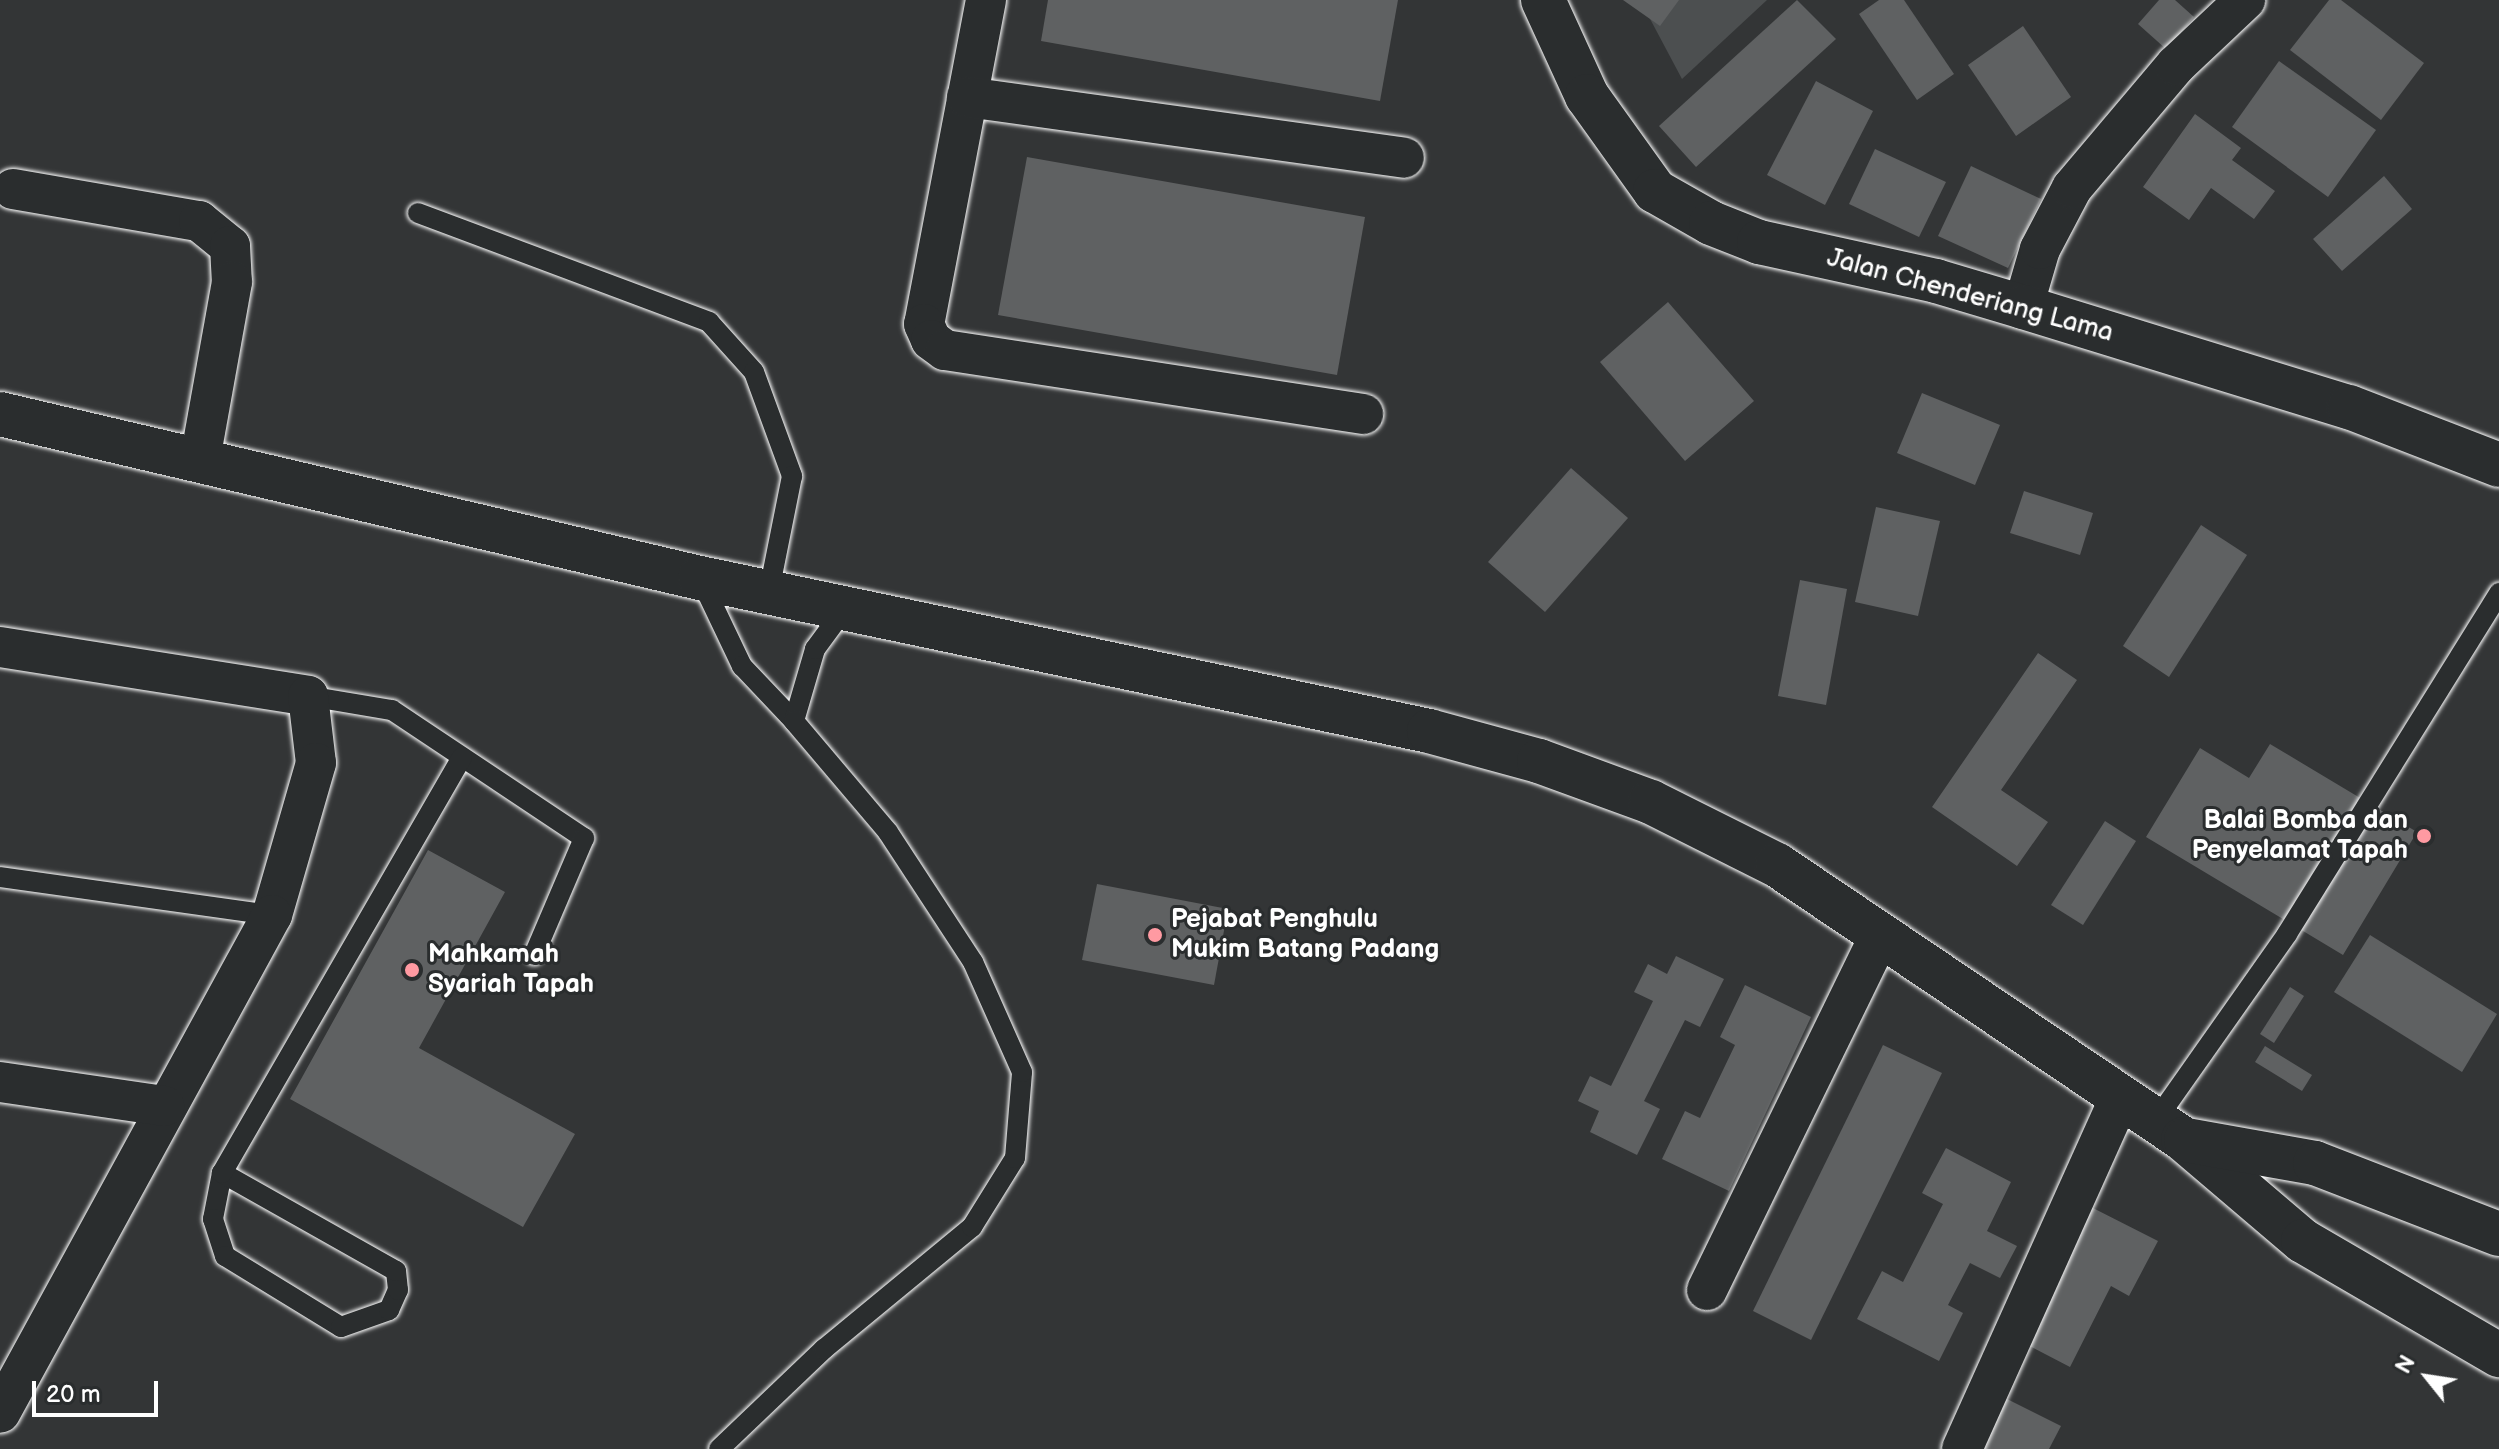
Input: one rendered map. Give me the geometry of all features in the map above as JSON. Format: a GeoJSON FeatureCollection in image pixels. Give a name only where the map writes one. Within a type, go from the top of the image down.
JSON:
{"type":"FeatureCollection","features":[{"type":"Feature","properties":{"kind":"main road","name":"Jalan Chenderiang Lama"},"geometry":{"type":"LineString","coordinates":[[1543,0],[1587,96],[1655,191],[1711,223],[1759,242],[1936,281],[2349,407],[2499,465]]}},
{"type":"Feature","properties":{"kind":"main road"},"geometry":{"type":"LineString","coordinates":[[0,414],[700,578],[1429,731],[1539,761],[1679,816],[1777,865],[2170,1130],[2303,1241],[2499,1355]]}},
{"type":"Feature","properties":{"kind":"main road"},"geometry":{"type":"LineString","coordinates":[[2170,1130],[2315,1163],[2499,1234]]}},
{"type":"Feature","properties":{"kind":"street"},"geometry":{"type":"LineString","coordinates":[[986,0],[924,324],[931,340],[945,350],[1363,414]]}},
{"type":"Feature","properties":{"kind":"street"},"geometry":{"type":"LineString","coordinates":[[2023,307],[2040,249],[2072,188],[2176,65],[2245,0]]}},
{"type":"Feature","properties":{"kind":"street"},"geometry":{"type":"LineString","coordinates":[[967,97],[1404,158]]}},
{"type":"Feature","properties":{"kind":"street"},"geometry":{"type":"LineString","coordinates":[[13,189],[199,221],[230,246],[232,282],[200,459]]}},
{"type":"Feature","properties":{"kind":"street"},"geometry":{"type":"LineString","coordinates":[[0,647],[308,696],[316,763],[272,915],[164,1106],[0,1413]]}},
{"type":"Feature","properties":{"kind":"street"},"geometry":{"type":"LineString","coordinates":[[1707,1290],[1881,934]]}},
{"type":"Feature","properties":{"kind":"street"},"geometry":{"type":"LineString","coordinates":[[0,1082],[164,1106]]}},
{"type":"Feature","properties":{"kind":"street"},"geometry":{"type":"LineString","coordinates":[[1962,1449],[2120,1097]]}},
{"type":"Feature","properties":{"kind":"lane"},"geometry":{"type":"LineString","coordinates":[[418,213],[709,322],[754,372],[776,420],[792,476],[769,591]]}},
{"type":"Feature","properties":{"kind":"lane"},"geometry":{"type":"LineString","coordinates":[[700,578],[742,666],[794,721],[888,832],[973,962],[1022,1072],[1015,1158],[972,1227],[824,1349],[719,1449]]}},
{"type":"Feature","properties":{"kind":"lane"},"geometry":{"type":"LineString","coordinates":[[2170,1130],[2374,790],[2499,593]]}},
{"type":"Feature","properties":{"kind":"lane"},"geometry":{"type":"LineString","coordinates":[[794,721],[815,649],[846,607]]}},
{"type":"Feature","properties":{"kind":"lane"},"geometry":{"type":"LineString","coordinates":[[308,696],[392,710],[584,838],[534,955]]}},
{"type":"Feature","properties":{"kind":"lane"},"geometry":{"type":"LineString","coordinates":[[222,1173],[396,1271],[398,1290],[389,1310],[341,1327],[225,1256],[213,1219],[222,1173],[462,757]]}},
{"type":"Feature","properties":{"kind":"lane"},"geometry":{"type":"LineString","coordinates":[[0,877],[272,915]]}},
{"type":"Feature","properties":{"kind":"shaded area"},"geometry":{"type":"Polygon","coordinates":[[[1640,0],[1767,0],[1682,79],[1640,0]]]}},
{"type":"Feature","properties":{"kind":"building"},"geometry":{"type":"Polygon","coordinates":[[[1048,0],[1398,0],[1380,101],[1041,41],[1048,0]]]}},
{"type":"Feature","properties":{"kind":"building"},"geometry":{"type":"Polygon","coordinates":[[[1623,0],[1679,0],[1660,26],[1623,0]]]}},
{"type":"Feature","properties":{"kind":"building"},"geometry":{"type":"Polygon","coordinates":[[[1797,0],[1836,39],[1696,167],[1659,126],[1797,0]]]}},
{"type":"Feature","properties":{"kind":"building"},"geometry":{"type":"Polygon","coordinates":[[[1879,0],[1904,0],[1954,74],[1917,100],[1859,14],[1879,0]]]}},
{"type":"Feature","properties":{"kind":"building"},"geometry":{"type":"Polygon","coordinates":[[[2159,0],[2175,0],[2194,17],[2166,49],[2138,24],[2159,0]]]}},
{"type":"Feature","properties":{"kind":"building"},"geometry":{"type":"Polygon","coordinates":[[[2329,0],[2341,0],[2424,63],[2381,120],[2290,50],[2329,0]]]}},
{"type":"Feature","properties":{"kind":"building"},"geometry":{"type":"Polygon","coordinates":[[[2023,26],[2071,97],[2016,136],[1968,65],[2023,26]]]}},
{"type":"Feature","properties":{"kind":"building"},"geometry":{"type":"Polygon","coordinates":[[[2279,61],[2376,130],[2328,197],[2232,127],[2279,61]]]}},
{"type":"Feature","properties":{"kind":"building"},"geometry":{"type":"Polygon","coordinates":[[[1816,81],[1873,111],[1825,205],[1767,175],[1816,81]]]}},
{"type":"Feature","properties":{"kind":"building"},"geometry":{"type":"Polygon","coordinates":[[[2195,114],[2241,148],[2232,160],[2275,191],[2254,219],[2211,188],[2189,220],[2143,187],[2195,114]]]}},
{"type":"Feature","properties":{"kind":"building"},"geometry":{"type":"Polygon","coordinates":[[[1875,149],[1946,182],[1919,237],[1849,204],[1875,149]]]}},
{"type":"Feature","properties":{"kind":"building"},"geometry":{"type":"Polygon","coordinates":[[[1027,157],[1365,217],[1337,375],[998,315],[1027,157]]]}},
{"type":"Feature","properties":{"kind":"building"},"geometry":{"type":"Polygon","coordinates":[[[1971,166],[2041,199],[2008,268],[1938,236],[1971,166]]]}},
{"type":"Feature","properties":{"kind":"building"},"geometry":{"type":"Polygon","coordinates":[[[2384,176],[2412,209],[2342,271],[2313,239],[2384,176]]]}},
{"type":"Feature","properties":{"kind":"building"},"geometry":{"type":"Polygon","coordinates":[[[1668,302],[1754,401],[1685,461],[1600,362],[1668,302]]]}},
{"type":"Feature","properties":{"kind":"building"},"geometry":{"type":"Polygon","coordinates":[[[1922,393],[2000,425],[1975,485],[1897,453],[1922,393]]]}},
{"type":"Feature","properties":{"kind":"building"},"geometry":{"type":"Polygon","coordinates":[[[1571,468],[1628,518],[1545,612],[1488,562],[1571,468]]]}},
{"type":"Feature","properties":{"kind":"building"},"geometry":{"type":"Polygon","coordinates":[[[2024,491],[2093,513],[2080,555],[2010,533],[2024,491]]]}},
{"type":"Feature","properties":{"kind":"building"},"geometry":{"type":"Polygon","coordinates":[[[1876,507],[1940,521],[1918,616],[1855,602],[1876,507]]]}},
{"type":"Feature","properties":{"kind":"building"},"geometry":{"type":"Polygon","coordinates":[[[2201,525],[2247,555],[2169,677],[2123,646],[2201,525]]]}},
{"type":"Feature","properties":{"kind":"building"},"geometry":{"type":"Polygon","coordinates":[[[1800,580],[1847,589],[1826,705],[1778,696],[1800,580]]]}},
{"type":"Feature","properties":{"kind":"building"},"geometry":{"type":"Polygon","coordinates":[[[2038,653],[2077,680],[2001,790],[2048,822],[2017,866],[1932,807],[2038,653]]]}},
{"type":"Feature","properties":{"kind":"building"},"geometry":{"type":"Polygon","coordinates":[[[2270,744],[2417,832],[2343,955],[2146,837],[2200,748],[2249,778],[2270,744]]]}},
{"type":"Feature","properties":{"kind":"building"},"geometry":{"type":"Polygon","coordinates":[[[2105,821],[2136,841],[2083,925],[2051,905],[2105,821]]]}},
{"type":"Feature","properties":{"kind":"building","name":"Mahkamah Syariah Tapah"},"geometry":{"type":"Polygon","coordinates":[[[428,850],[505,892],[419,1048],[575,1134],[523,1227],[290,1099],[428,850]]]}},
{"type":"Feature","properties":{"kind":"building","name":"Pejabat Penghulu Mukim Batang Padang"},"geometry":{"type":"Polygon","coordinates":[[[1097,884],[1228,909],[1214,985],[1082,960],[1097,884]]]}},
{"type":"Feature","properties":{"kind":"building"},"geometry":{"type":"Polygon","coordinates":[[[2370,935],[2497,1014],[2462,1072],[2334,992],[2370,935]]]}},
{"type":"Feature","properties":{"kind":"building"},"geometry":{"type":"Polygon","coordinates":[[[1676,956],[1724,979],[1700,1027],[1685,1020],[1644,1101],[1660,1109],[1637,1155],[1590,1132],[1599,1111],[1578,1101],[1590,1076],[1611,1086],[1653,1001],[1634,992],[1648,964],[1667,974],[1676,956]]]}},
{"type":"Feature","properties":{"kind":"building"},"geometry":{"type":"Polygon","coordinates":[[[1745,985],[1811,1017],[1729,1191],[1662,1159],[1685,1111],[1700,1118],[1735,1045],[1720,1037],[1745,985]]]}},
{"type":"Feature","properties":{"kind":"building"},"geometry":{"type":"Polygon","coordinates":[[[2290,987],[2304,996],[2274,1043],[2260,1034],[2290,987]]]}},
{"type":"Feature","properties":{"kind":"building"},"geometry":{"type":"Polygon","coordinates":[[[1883,1045],[1942,1073],[1811,1340],[1753,1311],[1883,1045]]]}},
{"type":"Feature","properties":{"kind":"building"},"geometry":{"type":"Polygon","coordinates":[[[2265,1046],[2312,1075],[2302,1091],[2255,1062],[2265,1046]]]}},
{"type":"Feature","properties":{"kind":"building"},"geometry":{"type":"Polygon","coordinates":[[[1946,1148],[2011,1182],[1987,1231],[2017,1246],[2000,1278],[1970,1263],[1948,1305],[1963,1313],[1939,1361],[1857,1319],[1882,1271],[1903,1282],[1943,1204],[1922,1193],[1946,1148]]]}},
{"type":"Feature","properties":{"kind":"building"},"geometry":{"type":"Polygon","coordinates":[[[2089,1206],[2158,1241],[2129,1296],[2111,1286],[2070,1367],[2020,1341],[2089,1206]]]}},
{"type":"Feature","properties":{"kind":"building"},"geometry":{"type":"Polygon","coordinates":[[[2003,1397],[2061,1426],[2049,1449],[1977,1449],[2003,1397]]]}},
{"type":"Feature","properties":{"kind":"place","name":"Balai Bomba dan Penyelamat Tapah"},"geometry":{"type":"Point","coordinates":[2424,836]}},
{"type":"Feature","properties":{"kind":"place","name":"Pejabat Penghulu Mukim Batang Padang"},"geometry":{"type":"Point","coordinates":[1155,935]}},
{"type":"Feature","properties":{"kind":"place","name":"Mahkamah Syariah Tapah"},"geometry":{"type":"Point","coordinates":[412,970]}}]}
